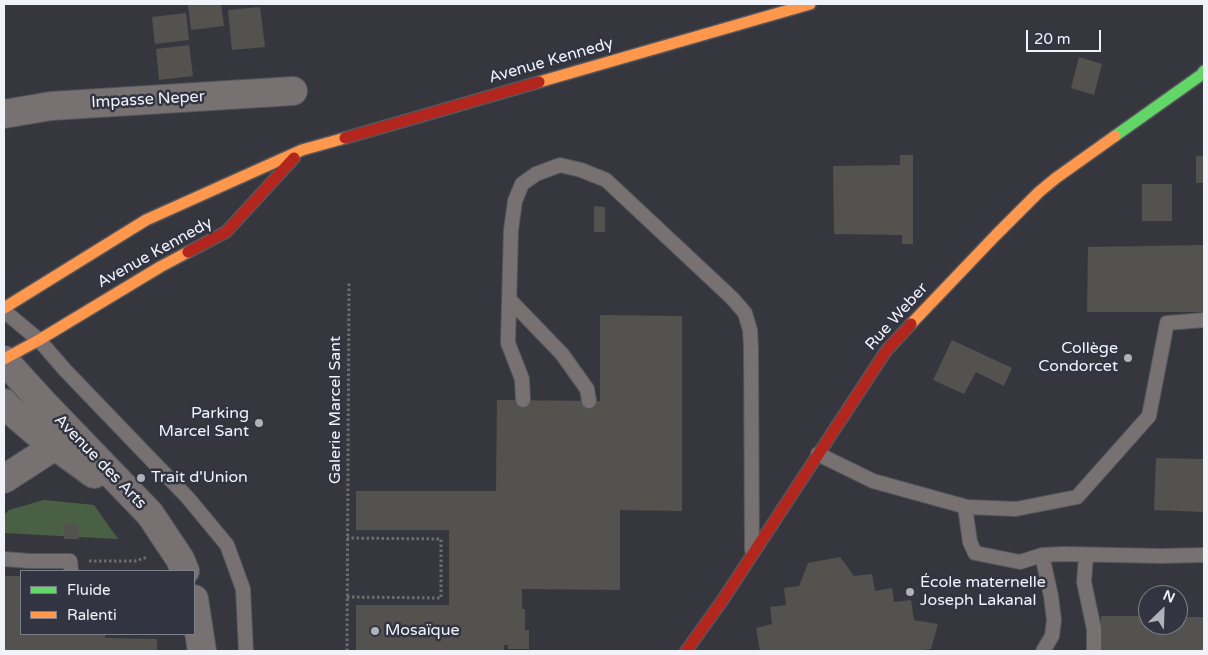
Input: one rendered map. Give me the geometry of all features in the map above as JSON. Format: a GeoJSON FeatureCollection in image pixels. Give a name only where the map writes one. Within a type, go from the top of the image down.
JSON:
{"type":"FeatureCollection","features":[{"type":"Feature","properties":{"kind":"main road","name":"Avenue Kennedy"},"geometry":{"type":"LineString","coordinates":[[4,309],[146,220],[302,150],[810,4]]}},
{"type":"Feature","properties":{"kind":"main road","name":"Rue Weber"},"geometry":{"type":"LineString","coordinates":[[686,651],[752,555],[886,351],[996,235],[1040,192],[1056,178],[1204,71]]}},
{"type":"Feature","properties":{"kind":"main road","name":"Avenue Kennedy"},"geometry":{"type":"LineString","coordinates":[[4,359],[160,267],[226,232],[302,150]]}},
{"type":"Feature","properties":{"kind":"street","name":"Impasse Neper"},"geometry":{"type":"LineString","coordinates":[[4,114],[51,106],[293,91]]}},
{"type":"Feature","properties":{"kind":"street","name":"Avenue des Arts"},"geometry":{"type":"LineString","coordinates":[[4,359],[64,439],[150,514],[180,559],[185,570]]}},
{"type":"Feature","properties":{"kind":"street"},"geometry":{"type":"LineString","coordinates":[[5,404],[36,432],[64,439]]}},
{"type":"Feature","properties":{"kind":"street"},"geometry":{"type":"LineString","coordinates":[[4,479],[64,439]]}},
{"type":"Feature","properties":{"kind":"street"},"geometry":{"type":"LineString","coordinates":[[195,606],[202,651]]}},
{"type":"Feature","properties":{"kind":"lane"},"geometry":{"type":"LineString","coordinates":[[523,400],[522,379],[508,343],[510,230],[515,201],[522,184],[536,174],[560,165],[581,170],[606,180],[732,298],[745,314],[750,330],[752,555]]}},
{"type":"Feature","properties":{"kind":"lane"},"geometry":{"type":"LineString","coordinates":[[509,299],[562,354],[587,389],[589,401]]}},
{"type":"Feature","properties":{"kind":"lane"},"geometry":{"type":"LineString","coordinates":[[4,309],[39,340],[65,370],[188,498],[227,545],[243,589],[246,651]]}},
{"type":"Feature","properties":{"kind":"lane"},"geometry":{"type":"LineString","coordinates":[[818,454],[873,481],[965,507],[1016,509],[1077,497],[1149,416],[1167,323],[1204,320]]}},
{"type":"Feature","properties":{"kind":"lane"},"geometry":{"type":"LineString","coordinates":[[965,507],[970,542],[975,554],[1020,562],[1042,555],[1204,555]]}},
{"type":"Feature","properties":{"kind":"lane"},"geometry":{"type":"LineString","coordinates":[[1086,554],[1084,582],[1094,628],[1094,651]]}},
{"type":"Feature","properties":{"kind":"lane"},"geometry":{"type":"LineString","coordinates":[[1042,555],[1054,620],[1052,636],[1043,651]]}},
{"type":"Feature","properties":{"kind":"lane"},"geometry":{"type":"LineString","coordinates":[[4,559],[70,561],[71,570]]}},
{"type":"Feature","properties":{"kind":"path","name":"Galerie Marcel Sant"},"geometry":{"type":"LineString","coordinates":[[347,651],[349,281]]}},
{"type":"Feature","properties":{"kind":"path"},"geometry":{"type":"LineString","coordinates":[[347,538],[441,539],[441,598],[347,597]]}},
{"type":"Feature","properties":{"kind":"path"},"geometry":{"type":"LineString","coordinates":[[90,561],[135,561],[148,557]]}},
{"type":"Feature","properties":{"kind":"green space"},"geometry":{"type":"Polygon","coordinates":[[[44,500],[94,505],[118,539],[4,533],[4,515],[9,510],[44,500]]]}},
{"type":"Feature","properties":{"kind":"building"},"geometry":{"type":"Polygon","coordinates":[[[188,4],[221,4],[224,26],[191,30],[188,4]]]}},
{"type":"Feature","properties":{"kind":"building"},"geometry":{"type":"Polygon","coordinates":[[[260,7],[265,47],[232,50],[228,10],[260,7]]]}},
{"type":"Feature","properties":{"kind":"building"},"geometry":{"type":"Polygon","coordinates":[[[186,13],[189,40],[155,44],[152,17],[186,13]]]}},
{"type":"Feature","properties":{"kind":"building"},"geometry":{"type":"Polygon","coordinates":[[[189,45],[193,76],[159,80],[156,49],[189,45]]]}},
{"type":"Feature","properties":{"kind":"building"},"geometry":{"type":"Polygon","coordinates":[[[1079,57],[1102,64],[1094,95],[1071,88],[1079,57]]]}},
{"type":"Feature","properties":{"kind":"building"},"geometry":{"type":"Polygon","coordinates":[[[900,155],[913,155],[913,244],[902,244],[902,235],[834,234],[833,166],[900,165],[900,155]]]}},
{"type":"Feature","properties":{"kind":"building"},"geometry":{"type":"Polygon","coordinates":[[[1196,156],[1204,156],[1204,183],[1196,183],[1196,156]]]}},
{"type":"Feature","properties":{"kind":"building"},"geometry":{"type":"Polygon","coordinates":[[[1142,184],[1172,184],[1172,221],[1142,221],[1142,184]]]}},
{"type":"Feature","properties":{"kind":"building"},"geometry":{"type":"Polygon","coordinates":[[[594,206],[605,207],[605,232],[594,232],[594,206]]]}},
{"type":"Feature","properties":{"kind":"building"},"geometry":{"type":"Polygon","coordinates":[[[1204,245],[1204,312],[1087,312],[1088,247],[1204,245]]]}},
{"type":"Feature","properties":{"kind":"building"},"geometry":{"type":"Polygon","coordinates":[[[600,315],[682,316],[682,511],[620,510],[620,590],[522,589],[522,609],[525,609],[525,630],[529,630],[529,649],[508,649],[508,645],[504,645],[504,651],[356,651],[356,605],[449,605],[449,530],[356,530],[356,491],[496,491],[497,400],[600,401],[600,315]]]}},
{"type":"Feature","properties":{"kind":"building"},"geometry":{"type":"Polygon","coordinates":[[[952,340],[1012,368],[1004,386],[976,372],[964,394],[933,380],[952,340]]]}},
{"type":"Feature","properties":{"kind":"building"},"geometry":{"type":"Polygon","coordinates":[[[1156,458],[1204,459],[1204,512],[1154,510],[1156,458]]]}},
{"type":"Feature","properties":{"kind":"building"},"geometry":{"type":"Polygon","coordinates":[[[64,524],[78,524],[79,539],[64,539],[64,524]]]}},
{"type":"Feature","properties":{"kind":"building"},"geometry":{"type":"Polygon","coordinates":[[[840,557],[854,576],[872,574],[875,591],[892,588],[894,602],[911,600],[914,620],[938,624],[931,649],[915,651],[760,651],[756,628],[772,624],[770,607],[786,605],[784,588],[799,586],[808,563],[840,557]]]}},
{"type":"Feature","properties":{"kind":"building"},"geometry":{"type":"Polygon","coordinates":[[[4,576],[20,576],[20,635],[105,635],[105,638],[157,639],[157,651],[4,651],[4,576]]]}},
{"type":"Feature","properties":{"kind":"building"},"geometry":{"type":"Polygon","coordinates":[[[1101,616],[1138,616],[1138,635],[1188,635],[1188,617],[1204,617],[1204,651],[1100,651],[1101,616]]]}},
{"type":"Feature","properties":{"kind":"traffic: fast"},"geometry":{"type":"LineString","coordinates":[[1115,136],[1204,71]]}},
{"type":"Feature","properties":{"kind":"traffic: slow"},"geometry":{"type":"LineString","coordinates":[[539,82],[810,4]]}},
{"type":"Feature","properties":{"kind":"traffic: slow"},"geometry":{"type":"LineString","coordinates":[[911,324],[1039,192],[1115,136]]}},
{"type":"Feature","properties":{"kind":"traffic: slow"},"geometry":{"type":"LineString","coordinates":[[4,308],[146,220],[302,150],[345,138]]}},
{"type":"Feature","properties":{"kind":"traffic: slow"},"geometry":{"type":"LineString","coordinates":[[4,359],[188,252]]}},
{"type":"Feature","properties":{"kind":"traffic: jam"},"geometry":{"type":"LineString","coordinates":[[345,138],[539,82]]}},
{"type":"Feature","properties":{"kind":"traffic: jam"},"geometry":{"type":"LineString","coordinates":[[188,252],[226,232],[294,158]]}},
{"type":"Feature","properties":{"kind":"traffic: jam"},"geometry":{"type":"LineString","coordinates":[[686,651],[722,601],[886,351],[911,324]]}},
{"type":"Feature","properties":{"kind":"place","name":"Collège Condorcet"},"geometry":{"type":"Point","coordinates":[1128,358]}},
{"type":"Feature","properties":{"kind":"place","name":"Parking Marcel Sant"},"geometry":{"type":"Point","coordinates":[259,423]}},
{"type":"Feature","properties":{"kind":"place","name":"Trait d'Union"},"geometry":{"type":"Point","coordinates":[141,478]}},
{"type":"Feature","properties":{"kind":"place","name":"École maternelle Joseph Lakanal"},"geometry":{"type":"Point","coordinates":[910,592]}},
{"type":"Feature","properties":{"kind":"place","name":"Mosaïque"},"geometry":{"type":"Point","coordinates":[375,631]}}]}
